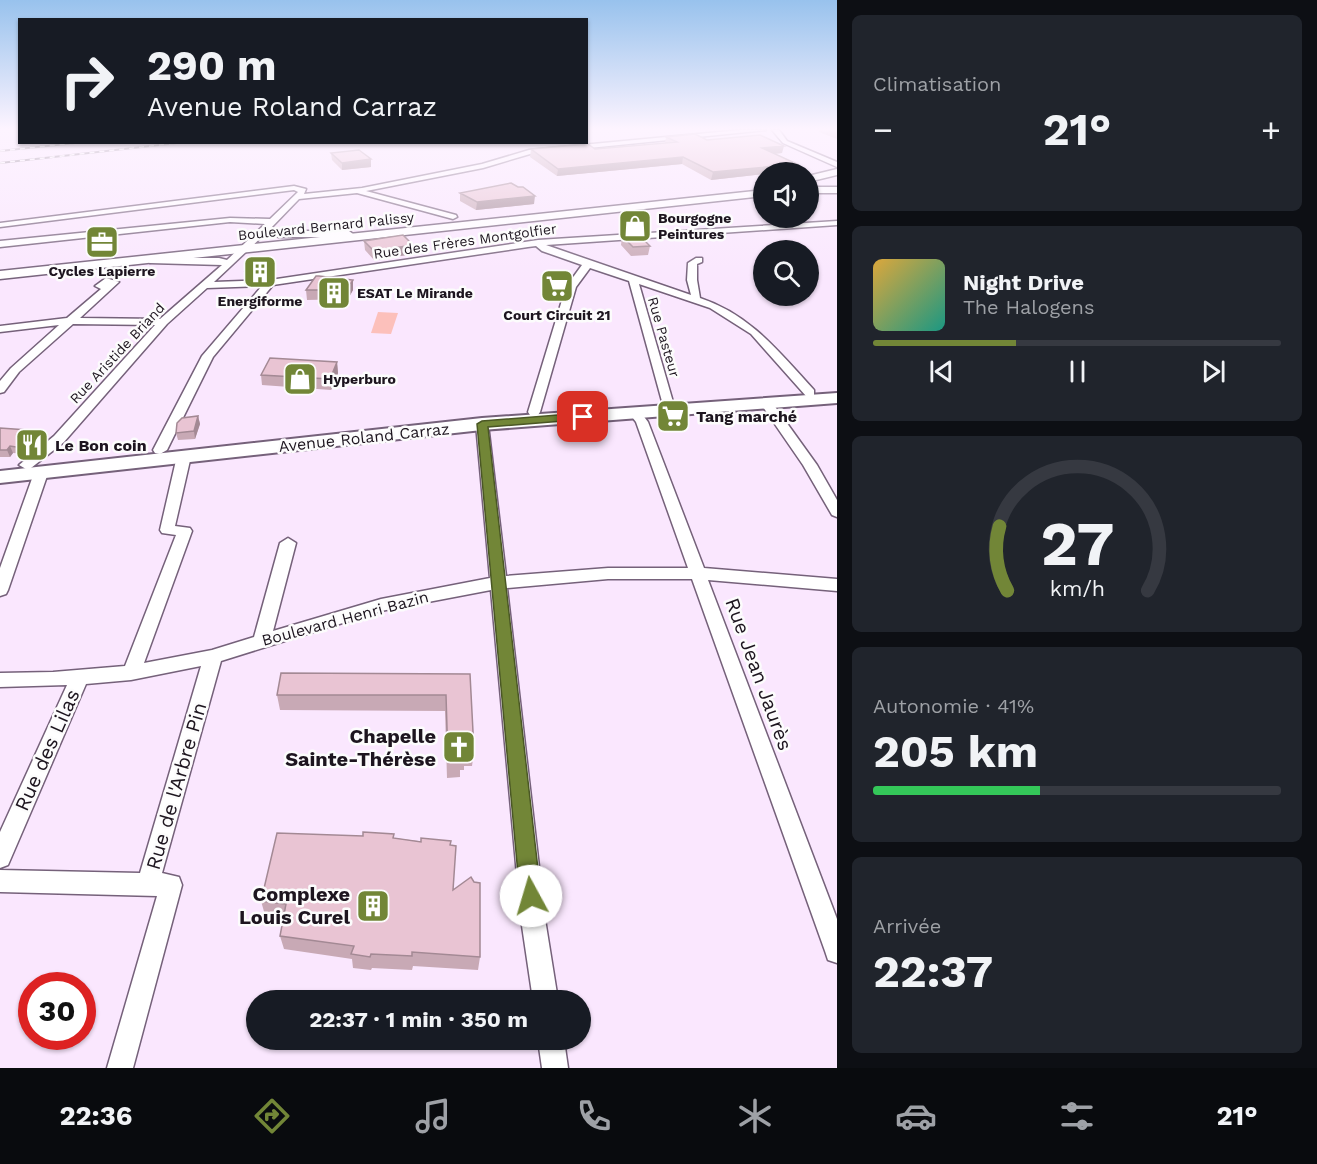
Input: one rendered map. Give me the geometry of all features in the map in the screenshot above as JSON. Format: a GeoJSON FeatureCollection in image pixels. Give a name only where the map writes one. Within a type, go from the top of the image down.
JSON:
{"type":"FeatureCollection","features":[{"type":"Feature","properties":{"kind":"main road"},"geometry":{"type":"LineString","coordinates":[[819,181],[837,180]]}},
{"type":"Feature","properties":{"kind":"main road"},"geometry":{"type":"LineString","coordinates":[[819,188],[837,186]]}},
{"type":"Feature","properties":{"kind":"main road"},"geometry":{"type":"LineString","coordinates":[[819,190],[837,190]]}},
{"type":"Feature","properties":{"kind":"main road","name":"Boulevard Bernard Palissy"},"geometry":{"type":"LineString","coordinates":[[0,273],[150,260],[349,234],[753,192]]}},
{"type":"Feature","properties":{"kind":"main road","name":"Boulevard Bernard Palissy"},"geometry":{"type":"LineString","coordinates":[[0,273],[753,192]]}},
{"type":"Feature","properties":{"kind":"main road","name":"Avenue Roland Carraz"},"geometry":{"type":"LineString","coordinates":[[39,466],[160,450],[534,412],[837,391]]}},
{"type":"Feature","properties":{"kind":"main road","name":"Avenue Roland Carraz"},"geometry":{"type":"LineString","coordinates":[[39,466],[184,456],[482,424],[837,398]]}},
{"type":"Feature","properties":{"kind":"main road"},"geometry":{"type":"LineString","coordinates":[[635,413],[667,402]]}},
{"type":"Feature","properties":{"kind":"main road"},"geometry":{"type":"LineString","coordinates":[[3,473],[39,466]]}},
{"type":"Feature","properties":{"kind":"street"},"geometry":{"type":"LineString","coordinates":[[0,225],[296,188],[302,189],[300,195],[357,190],[410,180]]}},
{"type":"Feature","properties":{"kind":"street"},"geometry":{"type":"LineString","coordinates":[[357,190],[453,217]]}},
{"type":"Feature","properties":{"kind":"street","name":"Rue Aristide Briand"},"geometry":{"type":"LineString","coordinates":[[39,466],[59,439],[163,322],[230,264],[300,195]]}},
{"type":"Feature","properties":{"kind":"street"},"geometry":{"type":"LineString","coordinates":[[0,244],[230,220],[272,222]]}},
{"type":"Feature","properties":{"kind":"street","name":"Rue des Frères Montgolfier"},"geometry":{"type":"LineString","coordinates":[[206,285],[270,284],[538,243],[837,223]]}},
{"type":"Feature","properties":{"kind":"street","name":"Boulevard Bernard Palissy"},"geometry":{"type":"LineString","coordinates":[[265,230],[279,234],[349,234]]}},
{"type":"Feature","properties":{"kind":"street"},"geometry":{"type":"LineString","coordinates":[[538,243],[549,251],[587,265],[694,297],[730,315],[755,332],[810,393]]}},
{"type":"Feature","properties":{"kind":"street"},"geometry":{"type":"LineString","coordinates":[[150,260],[219,261],[230,264]]}},
{"type":"Feature","properties":{"kind":"street"},"geometry":{"type":"LineString","coordinates":[[694,297],[696,295],[692,280],[693,263],[699,260]]}},
{"type":"Feature","properties":{"kind":"street"},"geometry":{"type":"LineString","coordinates":[[534,412],[571,287],[587,265]]}},
{"type":"Feature","properties":{"kind":"street","name":"Rue Pasteur"},"geometry":{"type":"LineString","coordinates":[[633,279],[667,402]]}},
{"type":"Feature","properties":{"kind":"street"},"geometry":{"type":"LineString","coordinates":[[0,389],[15,370],[114,282],[106,281],[100,286]]}},
{"type":"Feature","properties":{"kind":"street"},"geometry":{"type":"LineString","coordinates":[[160,450],[208,356],[270,284]]}},
{"type":"Feature","properties":{"kind":"street"},"geometry":{"type":"LineString","coordinates":[[0,329],[71,321],[163,322]]}},
{"type":"Feature","properties":{"kind":"street"},"geometry":{"type":"LineString","coordinates":[[768,404],[810,465],[837,512]]}},
{"type":"Feature","properties":{"kind":"street","name":"Rue Jean Jaurès"},"geometry":{"type":"LineString","coordinates":[[635,413],[642,422],[837,951]]}},
{"type":"Feature","properties":{"kind":"street"},"geometry":{"type":"LineString","coordinates":[[482,424],[533,919],[544,990]]}},
{"type":"Feature","properties":{"kind":"street","name":"Rue Aristide Briand"},"geometry":{"type":"LineString","coordinates":[[39,466],[59,439]]}},
{"type":"Feature","properties":{"kind":"street"},"geometry":{"type":"LineString","coordinates":[[130,673],[185,531],[167,530],[184,456]]}},
{"type":"Feature","properties":{"kind":"street"},"geometry":{"type":"LineString","coordinates":[[0,590],[39,466]]}},
{"type":"Feature","properties":{"kind":"street"},"geometry":{"type":"LineString","coordinates":[[262,641],[288,543]]}},
{"type":"Feature","properties":{"kind":"street","name":"Boulevard Henri Bazin"},"geometry":{"type":"LineString","coordinates":[[0,680],[130,673],[213,657],[381,605],[451,590],[497,584],[595,574],[698,573],[769,576],[837,585]]}},
{"type":"Feature","properties":{"kind":"street","name":"Rue de l'Arbre Pin"},"geometry":{"type":"LineString","coordinates":[[120,1068],[213,657]]}},
{"type":"Feature","properties":{"kind":"street","name":"Rue des Lilas"},"geometry":{"type":"LineString","coordinates":[[0,856],[80,677]]}},
{"type":"Feature","properties":{"kind":"street"},"geometry":{"type":"LineString","coordinates":[[0,881],[160,884]]}},
{"type":"Feature","properties":{"kind":"street"},"geometry":{"type":"LineString","coordinates":[[552,1050],[555,1068]]}},
{"type":"Feature","properties":{"kind":"shaded area"},"geometry":{"type":"Polygon","coordinates":[[[378,312],[398,313],[391,334],[371,333],[378,312]]]}},
{"type":"Feature","properties":{"kind":"building"},"geometry":{"type":"Polygon","coordinates":[[[511,183],[523,187],[535,196],[477,202],[460,193],[511,183]]]}},
{"type":"Feature","properties":{"kind":"building"},"geometry":{"type":"Polygon","coordinates":[[[403,235],[413,245],[374,251],[364,241],[403,235]]]}},
{"type":"Feature","properties":{"kind":"building"},"geometry":{"type":"Polygon","coordinates":[[[639,235],[650,246],[633,247],[622,236],[639,235]]]}},
{"type":"Feature","properties":{"kind":"building"},"geometry":{"type":"Polygon","coordinates":[[[252,261],[272,263],[264,272],[245,271],[252,261]]]}},
{"type":"Feature","properties":{"kind":"building"},"geometry":{"type":"Polygon","coordinates":[[[316,276],[353,280],[347,290],[306,290],[316,276]]]}},
{"type":"Feature","properties":{"kind":"building"},"geometry":{"type":"Polygon","coordinates":[[[270,358],[337,362],[330,379],[261,375],[270,358]]]}},
{"type":"Feature","properties":{"kind":"building"},"geometry":{"type":"Polygon","coordinates":[[[198,416],[194,431],[176,433],[177,423],[182,418],[198,416]]]}},
{"type":"Feature","properties":{"kind":"building"},"geometry":{"type":"Polygon","coordinates":[[[0,428],[41,431],[39,434],[42,434],[23,448],[10,446],[7,450],[0,450],[0,428]]]}},
{"type":"Feature","properties":{"kind":"building"},"geometry":{"type":"Polygon","coordinates":[[[281,673],[470,674],[474,751],[465,751],[465,755],[461,755],[461,762],[448,762],[446,695],[277,695],[281,673]]]}},
{"type":"Feature","properties":{"kind":"building","name":"Complexe Louis Curel"},"geometry":{"type":"Polygon","coordinates":[[[363,832],[394,834],[393,838],[421,842],[421,838],[451,841],[450,845],[456,846],[453,890],[471,877],[474,882],[480,883],[480,957],[412,952],[412,956],[371,954],[370,957],[351,954],[354,946],[280,936],[286,904],[261,901],[277,833],[363,836],[363,832]]]}},
{"type":"Feature","properties":{"kind":"place","name":"Bourgogne Peintures"},"geometry":{"type":"Point","coordinates":[635,226]}},
{"type":"Feature","properties":{"kind":"place","name":"Cycles Lapierre"},"geometry":{"type":"Point","coordinates":[102,242]}},
{"type":"Feature","properties":{"kind":"place","name":"Energiforme"},"geometry":{"type":"Point","coordinates":[260,272]}},
{"type":"Feature","properties":{"kind":"place","name":"Court Circuit 21"},"geometry":{"type":"Point","coordinates":[557,286]}},
{"type":"Feature","properties":{"kind":"place","name":"ESAT Le Mirande"},"geometry":{"type":"Point","coordinates":[334,293]}},
{"type":"Feature","properties":{"kind":"place","name":"Hyperburo"},"geometry":{"type":"Point","coordinates":[300,379]}},
{"type":"Feature","properties":{"kind":"place","name":"Tang marché"},"geometry":{"type":"Point","coordinates":[673,416]}},
{"type":"Feature","properties":{"kind":"place","name":"Le Bon coin"},"geometry":{"type":"Point","coordinates":[32,445]}},
{"type":"Feature","properties":{"kind":"place","name":"Chapelle Sainte-Thérèse"},"geometry":{"type":"Point","coordinates":[459,747]}},
{"type":"Feature","properties":{"kind":"place","name":"Complexe Louis Curel"},"geometry":{"type":"Point","coordinates":[373,906]}},
{"type":"Feature","properties":{"kind":"route"},"geometry":{"type":"LineString","coordinates":[[531,896],[482,424],[583,417]]}}]}
